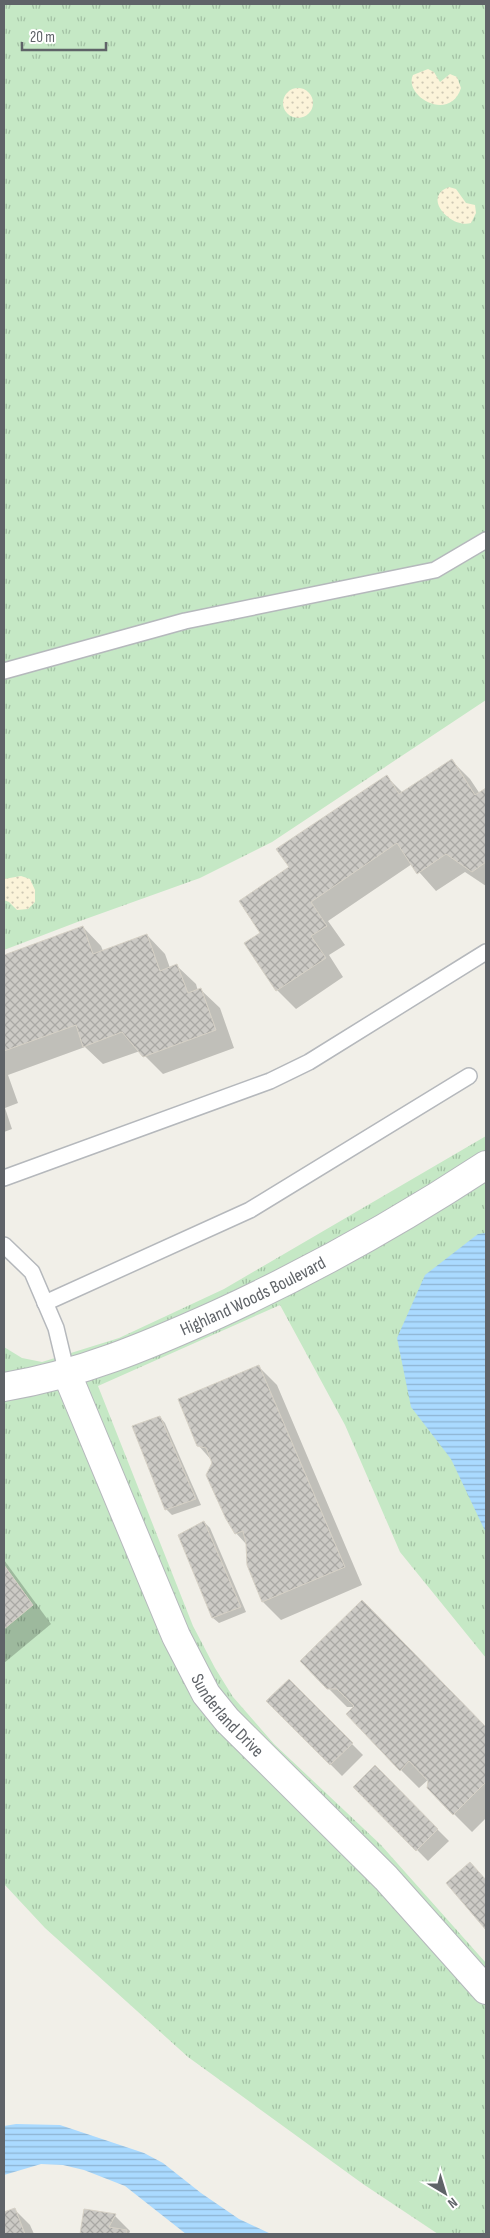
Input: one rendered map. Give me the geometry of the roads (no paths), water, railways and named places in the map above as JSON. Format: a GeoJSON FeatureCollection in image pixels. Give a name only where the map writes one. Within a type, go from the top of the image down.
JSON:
{"type":"FeatureCollection","features":[{"type":"Feature","properties":{"kind":"street","name":"Highland Woods Boulevard"},"geometry":{"type":"LineString","coordinates":[[4,1387],[67,1374],[140,1350],[263,1293],[441,1195],[486,1165]]}},
{"type":"Feature","properties":{"kind":"street","name":"Sunderland Drive"},"geometry":{"type":"LineString","coordinates":[[67,1374],[176,1636],[206,1694],[227,1720],[386,1878],[486,1990]]}},
{"type":"Feature","properties":{"kind":"lane"},"geometry":{"type":"LineString","coordinates":[[4,671],[185,621],[435,570],[486,540]]}},
{"type":"Feature","properties":{"kind":"lane"},"geometry":{"type":"LineString","coordinates":[[4,1178],[270,1081],[310,1062],[486,952]]}},
{"type":"Feature","properties":{"kind":"lane"},"geometry":{"type":"LineString","coordinates":[[45,1303],[250,1210],[469,1076]]}},
{"type":"Feature","properties":{"kind":"lane"},"geometry":{"type":"LineString","coordinates":[[4,1245],[32,1272],[56,1328],[67,1374]]}},
{"type":"Feature","properties":{"kind":"water"},"geometry":{"type":"Polygon","coordinates":[[[486,1233],[486,1533],[451,1459],[411,1407],[397,1338],[425,1275],[478,1234],[486,1233]]]}},
{"type":"Feature","properties":{"kind":"water"},"geometry":{"type":"Polygon","coordinates":[[[16,2124],[60,2125],[144,2153],[163,2163],[201,2193],[239,2219],[271,2234],[186,2234],[125,2186],[84,2170],[63,2165],[41,2164],[4,2175],[4,2126],[16,2124]]]}}]}
